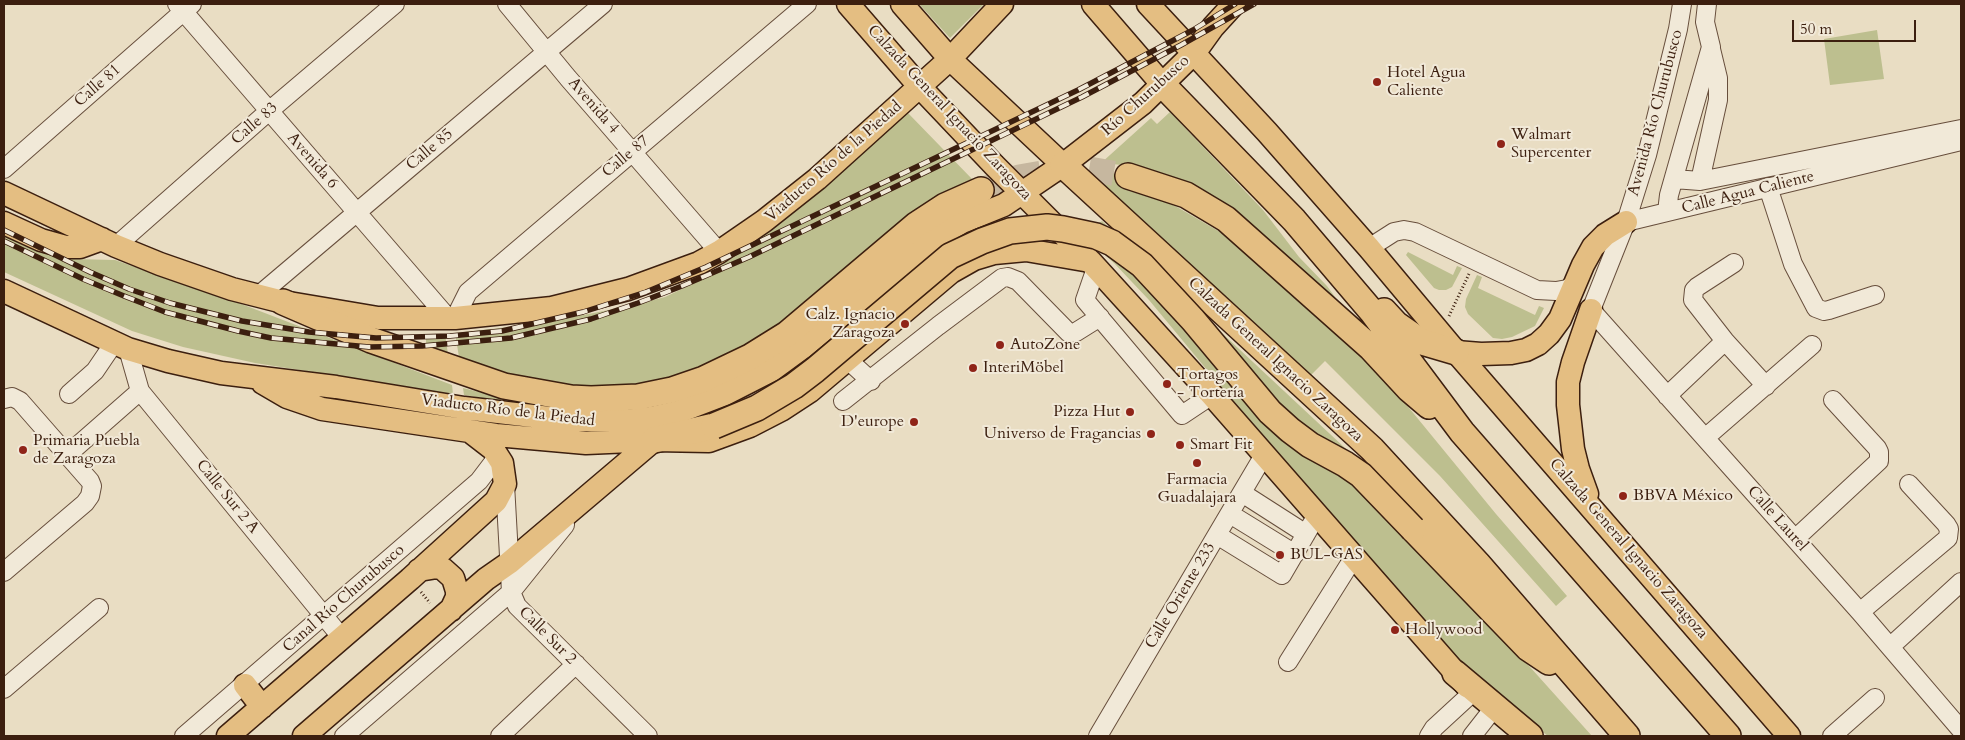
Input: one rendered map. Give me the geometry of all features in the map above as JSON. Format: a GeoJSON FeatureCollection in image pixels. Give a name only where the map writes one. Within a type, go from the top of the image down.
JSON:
{"type":"FeatureCollection","features":[{"type":"Feature","properties":{"kind":"highway"},"geometry":{"type":"LineString","coordinates":[[1162,84],[1396,324],[1422,342],[1456,352]]}},
{"type":"Feature","properties":{"kind":"highway","name":"Calzada General Ignacio Zaragoza"},"geometry":{"type":"LineString","coordinates":[[1063,165],[1372,450],[1478,564],[1627,736]]}},
{"type":"Feature","properties":{"kind":"highway"},"geometry":{"type":"LineString","coordinates":[[1128,176],[1186,195],[1226,219],[1371,348],[1409,389],[1462,432]]}},
{"type":"Feature","properties":{"kind":"highway"},"geometry":{"type":"LineString","coordinates":[[283,302],[372,340],[504,386],[548,395],[584,399],[638,397],[672,390],[704,379],[750,358],[787,334],[916,225],[945,206],[981,190]]}},
{"type":"Feature","properties":{"kind":"highway"},"geometry":{"type":"LineString","coordinates":[[1294,220],[1373,313],[1462,432],[1728,736]]}},
{"type":"Feature","properties":{"kind":"highway"},"geometry":{"type":"LineString","coordinates":[[654,440],[714,426],[757,408],[794,386],[950,256],[982,241],[1010,231],[1038,228],[1062,228],[1096,236],[1125,251],[1142,265],[1193,320],[1270,412],[1310,445],[1361,475],[1528,648],[1586,688]]}},
{"type":"Feature","properties":{"kind":"highway"},"geometry":{"type":"LineString","coordinates":[[1455,672],[1530,736]]}},
{"type":"Feature","properties":{"kind":"main road","name":"Calzada General Ignacio Zaragoza"},"geometry":{"type":"LineString","coordinates":[[848,4],[920,87],[1093,265],[1212,395],[1510,736]]}},
{"type":"Feature","properties":{"kind":"main road","name":"Calzada General Ignacio Zaragoza"},"geometry":{"type":"LineString","coordinates":[[902,4],[950,60],[1063,165]]}},
{"type":"Feature","properties":{"kind":"main road"},"geometry":{"type":"LineString","coordinates":[[920,87],[950,60],[1002,4]]}},
{"type":"Feature","properties":{"kind":"main road"},"geometry":{"type":"LineString","coordinates":[[1093,4],[1162,84]]}},
{"type":"Feature","properties":{"kind":"main road","name":"Calzada General Ignacio Zaragoza"},"geometry":{"type":"LineString","coordinates":[[1148,4],[1195,52],[1369,248],[1456,352],[1789,736]]}},
{"type":"Feature","properties":{"kind":"main road","name":"Río Churubusco"},"geometry":{"type":"LineString","coordinates":[[1021,192],[1063,165],[1143,103],[1195,52],[1213,27],[1234,4]]}},
{"type":"Feature","properties":{"kind":"main road","name":"Viaducto Río de la Piedad"},"geometry":{"type":"LineString","coordinates":[[4,192],[109,243],[160,264],[258,296],[283,302],[378,318],[451,318],[522,312],[590,300],[666,276],[719,252],[764,222],[794,198],[920,87]]}},
{"type":"Feature","properties":{"kind":"main road"},"geometry":{"type":"LineString","coordinates":[[974,259],[1002,229],[1021,192]]}},
{"type":"Feature","properties":{"kind":"main road","name":"Viaducto Río de la Piedad"},"geometry":{"type":"LineString","coordinates":[[4,291],[121,346],[194,368],[254,378],[336,387],[464,408],[567,420],[626,421],[669,414],[702,404],[749,383],[772,370],[935,238],[962,222],[1004,205],[1021,192]]}},
{"type":"Feature","properties":{"kind":"main road"},"geometry":{"type":"LineString","coordinates":[[1456,352],[1511,354],[1538,344],[1550,334],[1560,319],[1593,247],[1605,235],[1626,222]]}},
{"type":"Feature","properties":{"kind":"main road"},"geometry":{"type":"LineString","coordinates":[[4,223],[41,240],[66,247],[109,243]]}},
{"type":"Feature","properties":{"kind":"main road"},"geometry":{"type":"LineString","coordinates":[[254,378],[287,397],[322,409],[470,431],[586,443],[654,440],[709,441],[750,426],[782,410],[810,391],[950,272],[974,259],[994,252],[1014,250],[1042,252],[1093,265]]}},
{"type":"Feature","properties":{"kind":"main road"},"geometry":{"type":"LineString","coordinates":[[1591,310],[1568,382],[1568,404],[1570,432],[1578,469],[1593,509]]}},
{"type":"Feature","properties":{"kind":"main road"},"geometry":{"type":"LineString","coordinates":[[470,431],[486,443],[498,456]]}},
{"type":"Feature","properties":{"kind":"main road"},"geometry":{"type":"LineString","coordinates":[[304,736],[486,579],[509,563],[654,440]]}},
{"type":"Feature","properties":{"kind":"main road","name":"Calle Sur 2"},"geometry":{"type":"LineString","coordinates":[[498,456],[505,484]]}},
{"type":"Feature","properties":{"kind":"main road","name":"Canal Río Churubusco"},"geometry":{"type":"LineString","coordinates":[[228,736],[415,575],[496,501],[505,484]]}},
{"type":"Feature","properties":{"kind":"main road"},"geometry":{"type":"LineString","coordinates":[[415,575],[437,567],[443,569],[453,578],[458,590],[447,613]]}},
{"type":"Feature","properties":{"kind":"main road"},"geometry":{"type":"LineString","coordinates":[[245,685],[262,707]]}},
{"type":"Feature","properties":{"kind":"street","name":"Calle 83"},"geometry":{"type":"LineString","coordinates":[[109,243],[395,4]]}},
{"type":"Feature","properties":{"kind":"street","name":"Avenida 4"},"geometry":{"type":"LineString","coordinates":[[507,4],[568,78],[719,252]]}},
{"type":"Feature","properties":{"kind":"street","name":"Calle 85"},"geometry":{"type":"LineString","coordinates":[[258,296],[603,4]]}},
{"type":"Feature","properties":{"kind":"street","name":"Calle 87"},"geometry":{"type":"LineString","coordinates":[[451,318],[468,292],[807,4]]}},
{"type":"Feature","properties":{"kind":"street","name":"Avenida Río Churubusco"},"geometry":{"type":"LineString","coordinates":[[1626,222],[1647,155],[1678,29],[1682,4]]}},
{"type":"Feature","properties":{"kind":"street"},"geometry":{"type":"LineString","coordinates":[[1700,181],[1718,100],[1718,78],[1705,22],[1707,4]]}},
{"type":"Feature","properties":{"kind":"street","name":"Avenida 6"},"geometry":{"type":"LineString","coordinates":[[184,6],[269,111],[451,318]]}},
{"type":"Feature","properties":{"kind":"street","name":"Calle 81"},"geometry":{"type":"LineString","coordinates":[[4,168],[184,6]]}},
{"type":"Feature","properties":{"kind":"street"},"geometry":{"type":"LineString","coordinates":[[1667,212],[1669,195],[1711,47]]}},
{"type":"Feature","properties":{"kind":"street"},"geometry":{"type":"LineString","coordinates":[[1674,179],[1700,181],[1961,129]]}},
{"type":"Feature","properties":{"kind":"street","name":"Calle Agua Caliente"},"geometry":{"type":"LineString","coordinates":[[1626,222],[1961,141]]}},
{"type":"Feature","properties":{"kind":"street"},"geometry":{"type":"LineString","coordinates":[[1768,188],[1793,264],[1816,308],[1824,311],[1875,295]]}},
{"type":"Feature","properties":{"kind":"street"},"geometry":{"type":"LineString","coordinates":[[1591,310],[1626,222]]}},
{"type":"Feature","properties":{"kind":"street"},"geometry":{"type":"LineString","coordinates":[[1369,248],[1394,232],[1404,230],[1415,232],[1537,290],[1556,291],[1567,289],[1575,284]]}},
{"type":"Feature","properties":{"kind":"street"},"geometry":{"type":"LineString","coordinates":[[1734,263],[1697,287],[1692,295],[1695,304],[1725,341],[1766,386]]}},
{"type":"Feature","properties":{"kind":"street"},"geometry":{"type":"LineString","coordinates":[[1093,265],[1085,300],[1182,415],[1212,395]]}},
{"type":"Feature","properties":{"kind":"street"},"geometry":{"type":"LineString","coordinates":[[843,401],[1002,278],[1008,277],[1018,281],[1066,332],[1072,334],[1100,317]]}},
{"type":"Feature","properties":{"kind":"street","name":"Calle Laurel"},"geometry":{"type":"LineString","coordinates":[[1591,310],[1860,612],[1961,730]]}},
{"type":"Feature","properties":{"kind":"street"},"geometry":{"type":"LineString","coordinates":[[1668,396],[1725,341]]}},
{"type":"Feature","properties":{"kind":"street"},"geometry":{"type":"LineString","coordinates":[[1705,438],[1812,345]]}},
{"type":"Feature","properties":{"kind":"street"},"geometry":{"type":"LineString","coordinates":[[69,394],[121,346]]}},
{"type":"Feature","properties":{"kind":"street","name":"Calle Sur 2 A"},"geometry":{"type":"LineString","coordinates":[[121,346],[140,390],[342,638]]}},
{"type":"Feature","properties":{"kind":"street"},"geometry":{"type":"LineString","coordinates":[[848,360],[871,380]]}},
{"type":"Feature","properties":{"kind":"street"},"geometry":{"type":"LineString","coordinates":[[68,456],[140,390]]}},
{"type":"Feature","properties":{"kind":"street"},"geometry":{"type":"LineString","coordinates":[[4,399],[12,397],[20,401],[90,481],[92,486],[90,496],[80,507],[4,572]]}},
{"type":"Feature","properties":{"kind":"street"},"geometry":{"type":"LineString","coordinates":[[1795,539],[1876,465],[1880,457],[1877,448],[1834,400]]}},
{"type":"Feature","properties":{"kind":"street","name":"Calle Oriente 233"},"geometry":{"type":"LineString","coordinates":[[1098,736],[1264,455]]}},
{"type":"Feature","properties":{"kind":"street","name":"Canal Río Churubusco"},"geometry":{"type":"LineString","coordinates":[[184,736],[479,481],[498,456]]}},
{"type":"Feature","properties":{"kind":"street","name":"Calle Sur 2"},"geometry":{"type":"LineString","coordinates":[[505,484],[510,592],[517,606],[645,735]]}},
{"type":"Feature","properties":{"kind":"street"},"geometry":{"type":"LineString","coordinates":[[1860,612],[1948,538],[1946,524],[1909,484]]}},
{"type":"Feature","properties":{"kind":"street"},"geometry":{"type":"LineString","coordinates":[[344,736],[510,592],[591,493]]}},
{"type":"Feature","properties":{"kind":"street"},"geometry":{"type":"LineString","coordinates":[[1242,493],[1306,534]]}},
{"type":"Feature","properties":{"kind":"street"},"geometry":{"type":"LineString","coordinates":[[1230,514],[1295,554]]}},
{"type":"Feature","properties":{"kind":"street"},"geometry":{"type":"LineString","coordinates":[[1217,535],[1282,575],[1317,515]]}},
{"type":"Feature","properties":{"kind":"street"},"geometry":{"type":"LineString","coordinates":[[1288,662],[1354,557]]}},
{"type":"Feature","properties":{"kind":"street"},"geometry":{"type":"LineString","coordinates":[[1890,647],[1961,582]]}},
{"type":"Feature","properties":{"kind":"street"},"geometry":{"type":"LineString","coordinates":[[4,689],[99,608]]}},
{"type":"Feature","properties":{"kind":"street"},"geometry":{"type":"LineString","coordinates":[[500,736],[576,664]]}},
{"type":"Feature","properties":{"kind":"street"},"geometry":{"type":"LineString","coordinates":[[1429,736],[1434,728],[1472,693]]}},
{"type":"Feature","properties":{"kind":"street"},"geometry":{"type":"LineString","coordinates":[[1832,736],[1875,698]]}},
{"type":"Feature","properties":{"kind":"street"},"geometry":{"type":"LineString","coordinates":[[1472,736],[1490,714]]}},
{"type":"Feature","properties":{"kind":"path"},"geometry":{"type":"LineString","coordinates":[[1441,333],[1470,272]]}},
{"type":"Feature","properties":{"kind":"path"},"geometry":{"type":"LineString","coordinates":[[415,575],[447,613]]}},
{"type":"Feature","properties":{"kind":"green space"},"geometry":{"type":"Polygon","coordinates":[[[919,4],[984,4],[950,38],[919,4]]]}},
{"type":"Feature","properties":{"kind":"green space"},"geometry":{"type":"Polygon","coordinates":[[[1877,30],[1884,79],[1830,85],[1824,39],[1877,30]]]}},
{"type":"Feature","properties":{"kind":"green space"},"geometry":{"type":"Polygon","coordinates":[[[1170,112],[1263,210],[1299,257],[1327,286],[1343,308],[1129,166],[1105,163],[1129,191],[1157,198],[1177,207],[1220,232],[1362,356],[1396,392],[1496,514],[1567,596],[1556,606],[1440,476],[1325,361],[1311,375],[1090,173],[1151,118],[1157,124],[1170,112]]]}},
{"type":"Feature","properties":{"kind":"green space"},"geometry":{"type":"Polygon","coordinates":[[[908,113],[973,180],[949,190],[928,202],[777,327],[695,376],[602,392],[542,386],[461,360],[459,357],[455,333],[536,324],[630,306],[665,297],[699,281],[766,234],[908,113]]]}},
{"type":"Feature","properties":{"kind":"green space"},"geometry":{"type":"Polygon","coordinates":[[[1102,221],[1360,462],[1297,450],[1323,467],[1352,481],[1426,562],[1530,667],[1592,736],[1548,736],[1472,679],[1251,423],[1149,300],[1114,263],[1084,236],[1102,221]]]}},
{"type":"Feature","properties":{"kind":"green space"},"geometry":{"type":"Polygon","coordinates":[[[4,233],[58,256],[72,259],[115,260],[244,305],[452,385],[453,394],[255,363],[183,347],[132,331],[4,272],[4,233]]]}},
{"type":"Feature","properties":{"kind":"green space"},"geometry":{"type":"Polygon","coordinates":[[[1408,252],[1453,275],[1457,266],[1462,268],[1452,287],[1446,290],[1439,290],[1434,288],[1406,255],[1408,252]]]}},
{"type":"Feature","properties":{"kind":"green space"},"geometry":{"type":"Polygon","coordinates":[[[1477,275],[1482,277],[1478,288],[1535,315],[1539,306],[1544,308],[1535,326],[1512,337],[1493,338],[1468,314],[1465,307],[1466,299],[1477,275]]]}},
{"type":"Feature","properties":{"kind":"green space"},"geometry":{"type":"Polygon","coordinates":[[[426,334],[445,334],[449,361],[426,353],[426,334]]]}},
{"type":"Feature","properties":{"kind":"green space"},"geometry":{"type":"Polygon","coordinates":[[[463,388],[528,404],[528,406],[464,395],[463,388]]]}},
{"type":"Feature","properties":{"kind":"tunnel"},"geometry":{"type":"LineString","coordinates":[[981,190],[1019,177],[1073,168],[1128,176]]}},
{"type":"Feature","properties":{"kind":"railway"},"geometry":{"type":"LineString","coordinates":[[4,230],[129,289],[170,303],[242,321],[309,332],[376,338],[450,336],[502,331],[583,312],[646,292],[706,267],[1078,90],[1193,30],[1235,4]]}},
{"type":"Feature","properties":{"kind":"railway"},"geometry":{"type":"LineString","coordinates":[[4,241],[83,279],[165,312],[271,338],[369,347],[422,346],[511,338],[591,319],[682,286],[749,257],[1082,97],[1254,4]]}},
{"type":"Feature","properties":{"kind":"place","name":"Hotel Agua Caliente"},"geometry":{"type":"Point","coordinates":[1377,82]}},
{"type":"Feature","properties":{"kind":"place","name":"Walmart Supercenter"},"geometry":{"type":"Point","coordinates":[1501,144]}},
{"type":"Feature","properties":{"kind":"place","name":"Calz. Ignacio Zaragoza"},"geometry":{"type":"Point","coordinates":[905,324]}},
{"type":"Feature","properties":{"kind":"place","name":"AutoZone"},"geometry":{"type":"Point","coordinates":[1000,345]}},
{"type":"Feature","properties":{"kind":"place","name":"InteriMöbel"},"geometry":{"type":"Point","coordinates":[973,368]}},
{"type":"Feature","properties":{"kind":"place","name":"Tortagos - Tortería"},"geometry":{"type":"Point","coordinates":[1167,384]}},
{"type":"Feature","properties":{"kind":"place","name":"Pizza Hut"},"geometry":{"type":"Point","coordinates":[1130,412]}},
{"type":"Feature","properties":{"kind":"place","name":"D'europe"},"geometry":{"type":"Point","coordinates":[914,422]}},
{"type":"Feature","properties":{"kind":"place","name":"Universo de Fragancias"},"geometry":{"type":"Point","coordinates":[1151,434]}},
{"type":"Feature","properties":{"kind":"place","name":"Smart Fit"},"geometry":{"type":"Point","coordinates":[1180,445]}},
{"type":"Feature","properties":{"kind":"place","name":"Primaria Puebla de Zaragoza"},"geometry":{"type":"Point","coordinates":[23,450]}},
{"type":"Feature","properties":{"kind":"place","name":"Farmacia Guadalajara"},"geometry":{"type":"Point","coordinates":[1197,463]}},
{"type":"Feature","properties":{"kind":"place","name":"BBVA México"},"geometry":{"type":"Point","coordinates":[1623,496]}},
{"type":"Feature","properties":{"kind":"place","name":"BUL-GAS"},"geometry":{"type":"Point","coordinates":[1280,555]}},
{"type":"Feature","properties":{"kind":"place","name":"Hollywood"},"geometry":{"type":"Point","coordinates":[1395,630]}}]}
